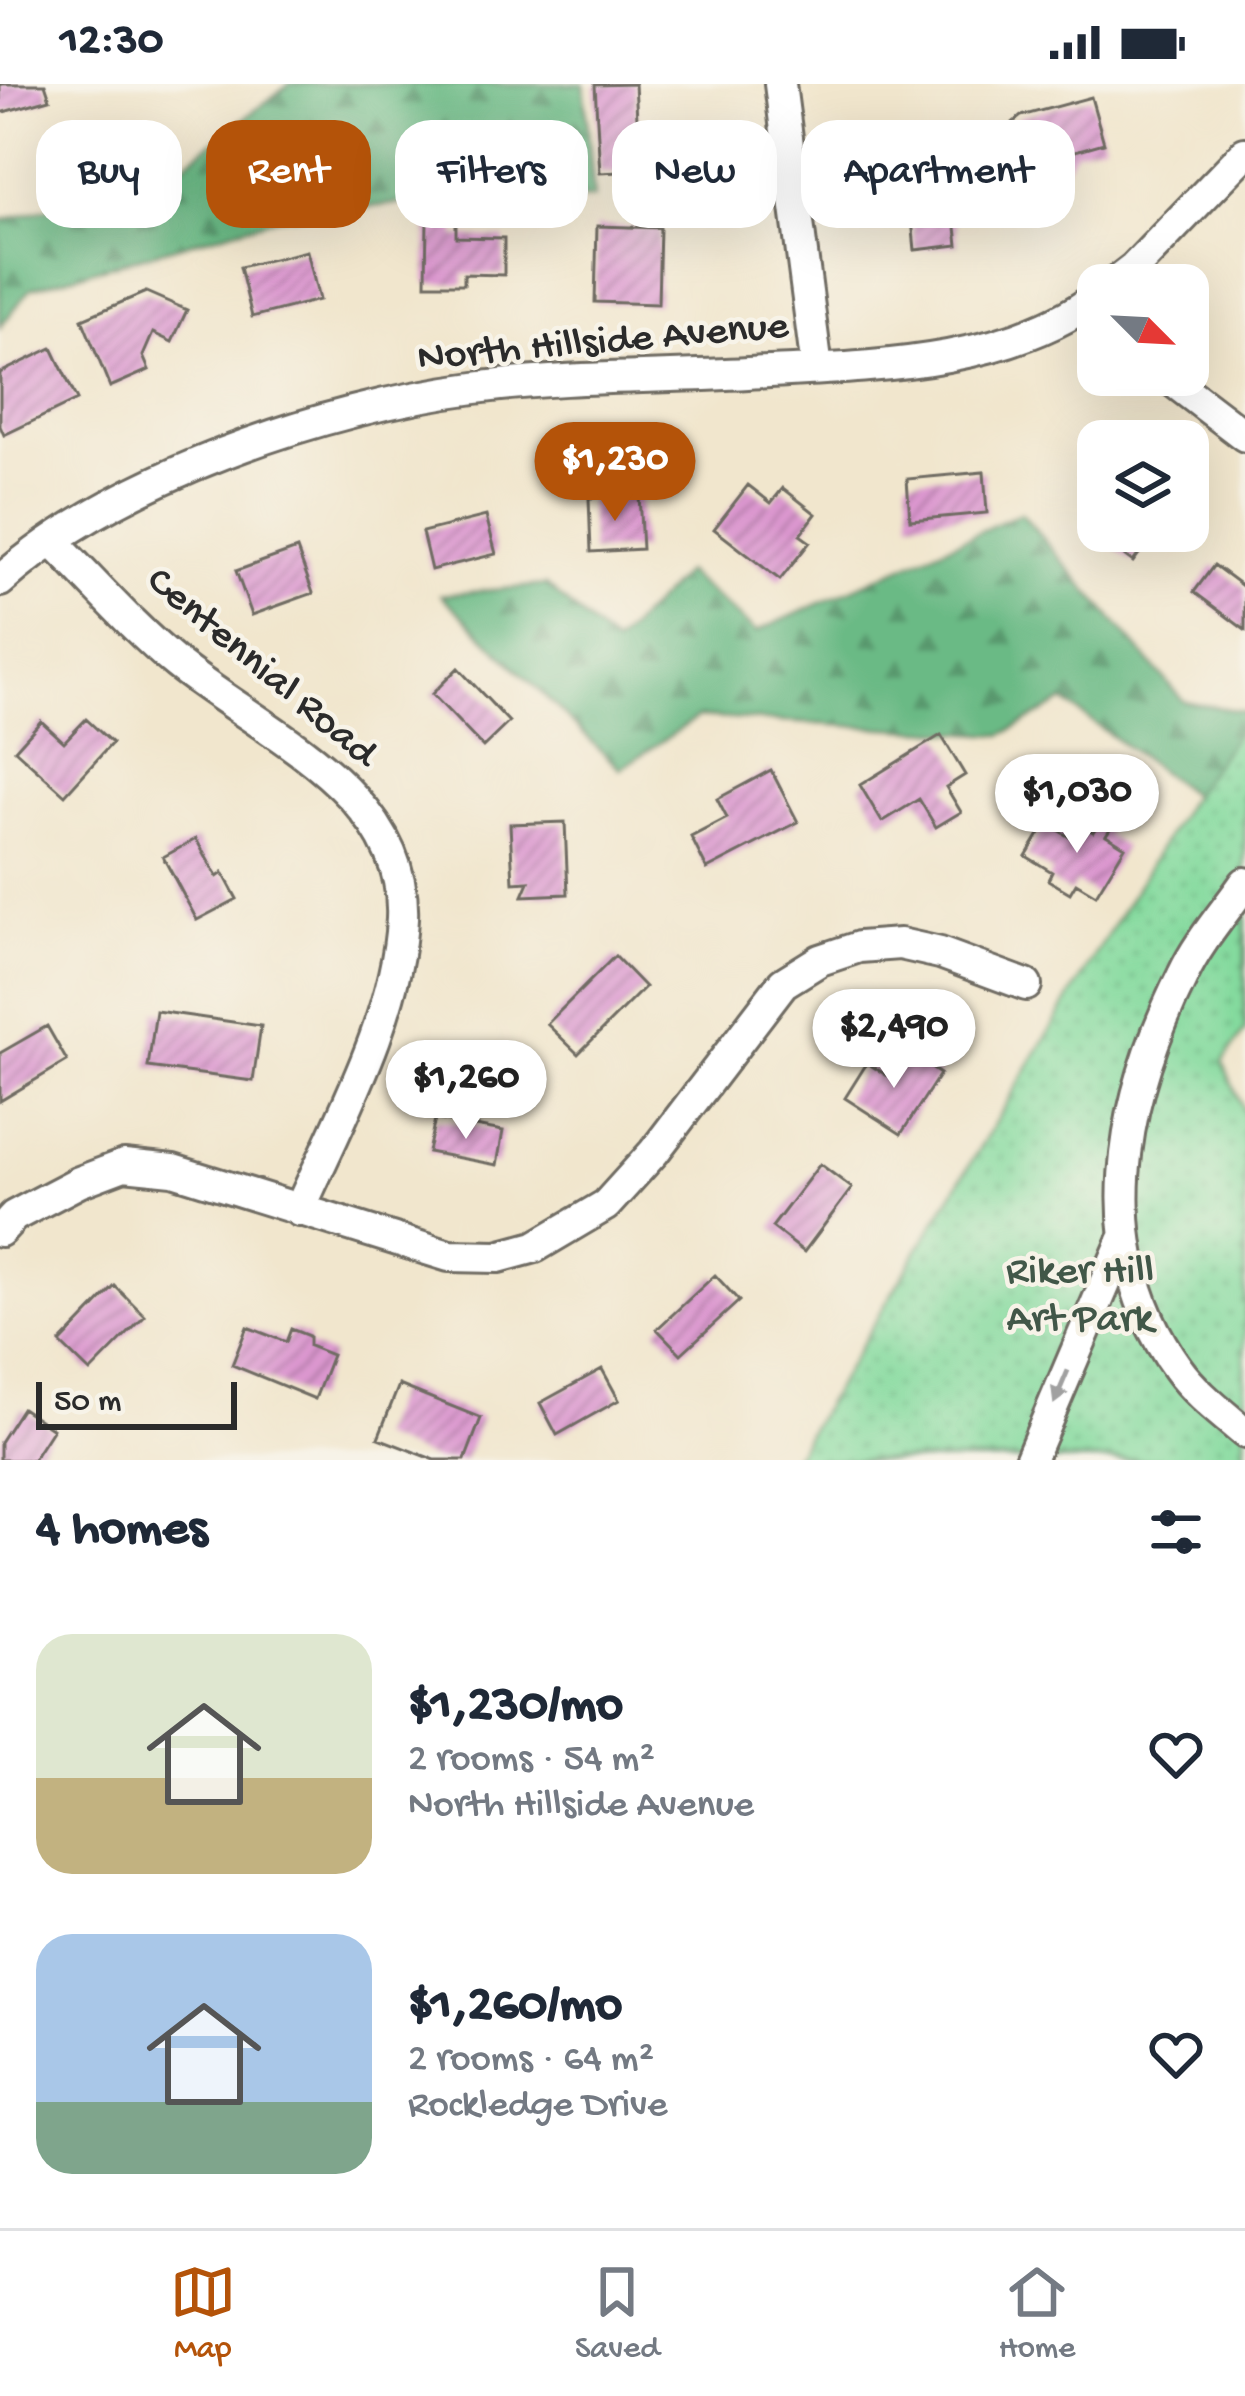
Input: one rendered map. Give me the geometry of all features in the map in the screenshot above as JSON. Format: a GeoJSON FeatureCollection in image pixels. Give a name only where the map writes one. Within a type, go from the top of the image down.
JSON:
{"type":"FeatureCollection","features":[{"type":"Feature","properties":{"kind":"street"},"geometry":{"type":"LineString","coordinates":[[780,84],[817,369]]}},
{"type":"Feature","properties":{"kind":"street"},"geometry":{"type":"LineString","coordinates":[[1139,264],[1245,153]]}},
{"type":"Feature","properties":{"kind":"street","name":"North Hillside Avenue"},"geometry":{"type":"LineString","coordinates":[[0,581],[142,488],[352,412],[476,388],[817,369],[966,353],[1077,316]]}},
{"type":"Feature","properties":{"kind":"street"},"geometry":{"type":"LineString","coordinates":[[1193,396],[1245,436]]}},
{"type":"Feature","properties":{"kind":"street","name":"Centennial Road"},"geometry":{"type":"LineString","coordinates":[[53,542],[174,662],[331,776],[380,827],[399,875],[402,918],[381,1019],[299,1211]]}},
{"type":"Feature","properties":{"kind":"street"},"geometry":{"type":"LineString","coordinates":[[1245,883],[1184,971],[1155,1041],[1124,1148],[1123,1241],[1138,1297],[1179,1371],[1245,1433]]}},
{"type":"Feature","properties":{"kind":"street"},"geometry":{"type":"LineString","coordinates":[[0,1232],[14,1216],[80,1181],[124,1165],[173,1170],[449,1256],[498,1257],[535,1247],[605,1205],[654,1152],[783,983],[820,960],[859,947],[899,944],[940,953],[1026,985]]}},
{"type":"Feature","properties":{"kind":"street"},"geometry":{"type":"LineString","coordinates":[[1030,1460],[1123,1241]]}},
{"type":"Feature","properties":{"kind":"green space"},"geometry":{"type":"Polygon","coordinates":[[[290,84],[584,84],[587,120],[395,120],[395,204],[371,207],[371,120],[242,120],[290,84]]]}},
{"type":"Feature","properties":{"kind":"green space"},"geometry":{"type":"Polygon","coordinates":[[[588,130],[594,198],[588,198],[588,130]]]}},
{"type":"Feature","properties":{"kind":"green space"},"geometry":{"type":"Polygon","coordinates":[[[206,147],[206,228],[241,228],[31,288],[0,327],[0,221],[36,212],[36,228],[182,228],[182,165],[206,147]]]}},
{"type":"Feature","properties":{"kind":"green space","name":"Riker Hill Art Park"},"geometry":{"type":"Polygon","coordinates":[[[1021,513],[1183,701],[1245,712],[1245,1028],[1223,1062],[1245,1460],[792,1460],[1192,795],[1064,701],[1002,735],[698,717],[620,769],[441,595],[546,585],[614,645],[685,572],[756,632],[1021,513]]]}},
{"type":"Feature","properties":{"kind":"green space","name":"Riker Hill Art Park"},"geometry":{"type":"Polygon","coordinates":[[[1245,722],[1245,1030],[1223,1062],[1245,1114],[1245,1460],[792,1460],[1192,795],[1245,722]]]}},
{"type":"Feature","properties":{"kind":"building"},"geometry":{"type":"Polygon","coordinates":[[[0,84],[45,84],[50,99],[0,113],[0,84]]]}},
{"type":"Feature","properties":{"kind":"building"},"geometry":{"type":"Polygon","coordinates":[[[635,84],[637,120],[612,120],[612,172],[600,173],[595,85],[635,84]]]}},
{"type":"Feature","properties":{"kind":"building"},"geometry":{"type":"Polygon","coordinates":[[[1091,97],[1104,143],[1075,151],[1075,120],[1016,120],[1091,97]]]}},
{"type":"Feature","properties":{"kind":"building"},"geometry":{"type":"Polygon","coordinates":[[[597,226],[660,228],[658,304],[595,302],[597,226]]]}},
{"type":"Feature","properties":{"kind":"building"},"geometry":{"type":"Polygon","coordinates":[[[427,228],[456,228],[456,237],[504,238],[504,275],[464,274],[464,284],[426,284],[427,228]]]}},
{"type":"Feature","properties":{"kind":"building"},"geometry":{"type":"Polygon","coordinates":[[[913,228],[956,228],[958,245],[915,250],[913,228]]]}},
{"type":"Feature","properties":{"kind":"building"},"geometry":{"type":"Polygon","coordinates":[[[307,251],[319,300],[252,317],[240,267],[307,251]]]}},
{"type":"Feature","properties":{"kind":"building"},"geometry":{"type":"Polygon","coordinates":[[[146,292],[187,310],[172,342],[153,333],[143,356],[149,370],[110,387],[82,319],[146,292]]]}},
{"type":"Feature","properties":{"kind":"building"},"geometry":{"type":"Polygon","coordinates":[[[52,348],[77,400],[4,435],[0,373],[52,348]]]}},
{"type":"Feature","properties":{"kind":"building"},"geometry":{"type":"Polygon","coordinates":[[[984,472],[987,513],[910,520],[907,479],[984,472]]]}},
{"type":"Feature","properties":{"kind":"building"},"geometry":{"type":"Polygon","coordinates":[[[748,485],[771,503],[783,488],[816,514],[800,535],[810,542],[780,580],[714,529],[748,485]]]}},
{"type":"Feature","properties":{"kind":"building"},"geometry":{"type":"Polygon","coordinates":[[[639,495],[642,549],[591,552],[589,498],[639,495]]]}},
{"type":"Feature","properties":{"kind":"building"},"geometry":{"type":"Polygon","coordinates":[[[486,516],[496,554],[431,570],[422,532],[486,516]]]}},
{"type":"Feature","properties":{"kind":"building"},"geometry":{"type":"Polygon","coordinates":[[[297,549],[313,593],[252,615],[236,571],[297,549]]]}},
{"type":"Feature","properties":{"kind":"building"},"geometry":{"type":"Polygon","coordinates":[[[1120,552],[1140,552],[1133,562],[1120,552]]]}},
{"type":"Feature","properties":{"kind":"building"},"geometry":{"type":"Polygon","coordinates":[[[1214,565],[1245,588],[1245,630],[1194,592],[1214,565]]]}},
{"type":"Feature","properties":{"kind":"building"},"geometry":{"type":"Polygon","coordinates":[[[458,668],[509,722],[483,747],[432,694],[458,668]]]}},
{"type":"Feature","properties":{"kind":"building"},"geometry":{"type":"Polygon","coordinates":[[[86,719],[112,743],[65,795],[15,750],[41,721],[64,742],[86,719]]]}},
{"type":"Feature","properties":{"kind":"building"},"geometry":{"type":"Polygon","coordinates":[[[941,735],[965,775],[946,787],[961,812],[936,827],[919,799],[882,822],[860,785],[941,735]]]}},
{"type":"Feature","properties":{"kind":"building"},"geometry":{"type":"Polygon","coordinates":[[[771,770],[798,822],[707,869],[691,837],[727,818],[717,799],[771,770]]]}},
{"type":"Feature","properties":{"kind":"building"},"geometry":{"type":"Polygon","coordinates":[[[1101,819],[1112,826],[1106,835],[1125,847],[1096,895],[1076,883],[1070,893],[1048,880],[1052,872],[1026,856],[1046,823],[1071,838],[1080,824],[1093,832],[1101,819]]]}},
{"type":"Feature","properties":{"kind":"building"},"geometry":{"type":"Polygon","coordinates":[[[565,822],[568,894],[523,896],[529,882],[513,883],[510,824],[565,822]]]}},
{"type":"Feature","properties":{"kind":"building"},"geometry":{"type":"Polygon","coordinates":[[[196,839],[217,877],[223,873],[237,899],[197,920],[163,857],[196,839]]]}},
{"type":"Feature","properties":{"kind":"building"},"geometry":{"type":"Polygon","coordinates":[[[615,956],[645,987],[578,1054],[547,1024],[615,956]]]}},
{"type":"Feature","properties":{"kind":"building"},"geometry":{"type":"Polygon","coordinates":[[[156,1011],[261,1026],[253,1081],[148,1067],[156,1011]]]}},
{"type":"Feature","properties":{"kind":"building"},"geometry":{"type":"Polygon","coordinates":[[[47,1026],[67,1061],[0,1101],[0,1053],[47,1026]]]}},
{"type":"Feature","properties":{"kind":"building"},"geometry":{"type":"Polygon","coordinates":[[[903,1049],[940,1074],[901,1134],[845,1098],[867,1063],[886,1075],[903,1049]]]}},
{"type":"Feature","properties":{"kind":"building"},"geometry":{"type":"Polygon","coordinates":[[[435,1119],[503,1131],[497,1165],[428,1152],[435,1119]]]}},
{"type":"Feature","properties":{"kind":"building"},"geometry":{"type":"Polygon","coordinates":[[[820,1164],[852,1188],[804,1252],[772,1227],[820,1164]]]}},
{"type":"Feature","properties":{"kind":"building"},"geometry":{"type":"Polygon","coordinates":[[[715,1275],[739,1301],[681,1354],[657,1329],[715,1275]]]}},
{"type":"Feature","properties":{"kind":"building"},"geometry":{"type":"Polygon","coordinates":[[[115,1286],[145,1316],[90,1372],[60,1343],[115,1286]]]}},
{"type":"Feature","properties":{"kind":"building"},"geometry":{"type":"Polygon","coordinates":[[[247,1327],[286,1342],[291,1329],[309,1336],[309,1346],[332,1355],[315,1399],[232,1365],[247,1327]]]}},
{"type":"Feature","properties":{"kind":"building"},"geometry":{"type":"Polygon","coordinates":[[[602,1369],[619,1400],[557,1435],[540,1403],[602,1369]]]}},
{"type":"Feature","properties":{"kind":"building"},"geometry":{"type":"Polygon","coordinates":[[[399,1385],[481,1418],[465,1460],[435,1460],[378,1438],[399,1385]]]}},
{"type":"Feature","properties":{"kind":"building"},"geometry":{"type":"Polygon","coordinates":[[[22,1408],[53,1429],[33,1460],[0,1460],[0,1442],[22,1408]]]}}]}
